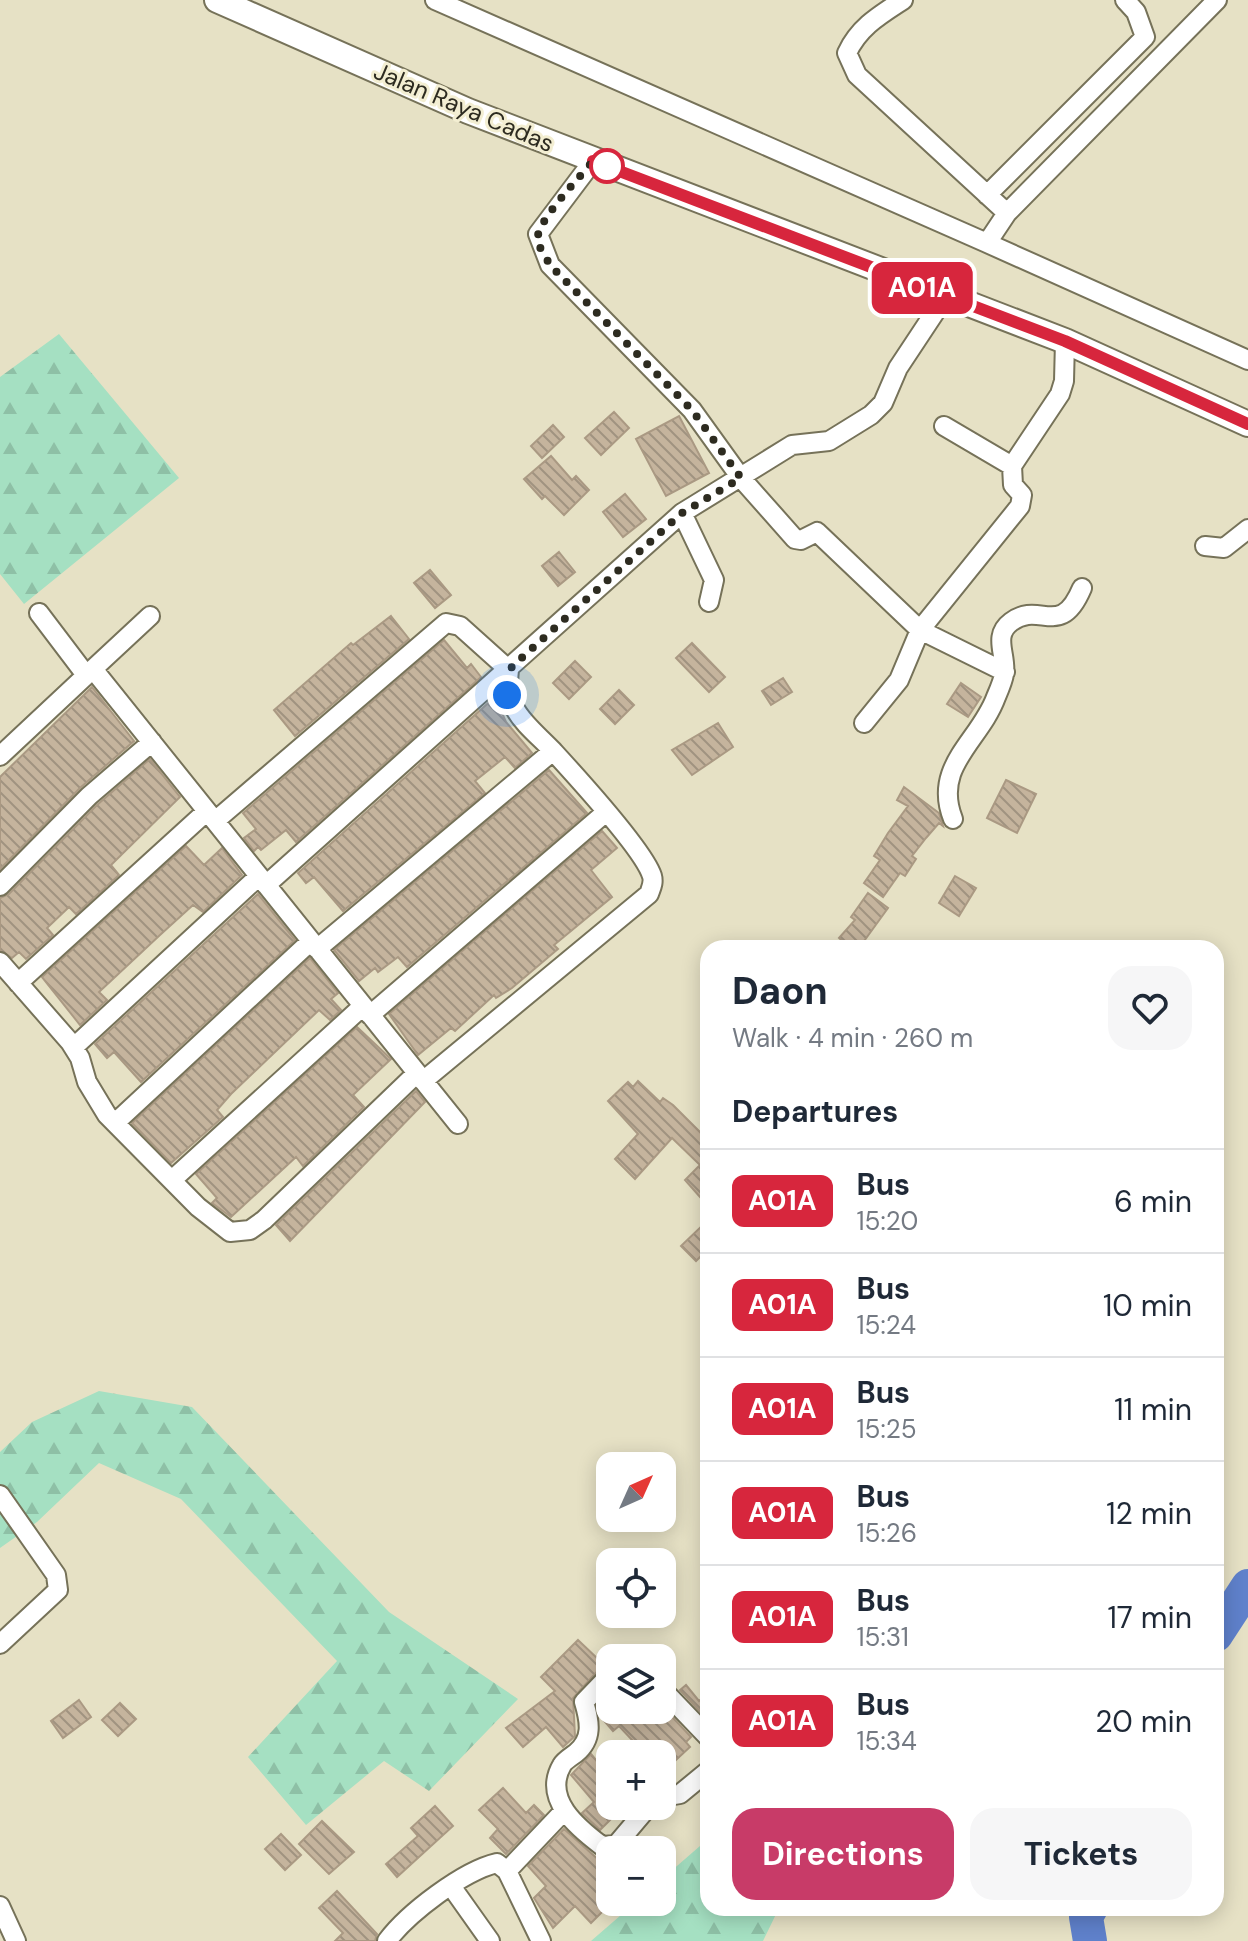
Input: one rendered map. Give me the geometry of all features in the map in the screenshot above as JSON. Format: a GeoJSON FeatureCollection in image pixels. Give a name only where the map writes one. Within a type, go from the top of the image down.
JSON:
{"type":"FeatureCollection","features":[{"type":"Feature","properties":{"kind":"street","name":"Jalan Raya Cadas"},"geometry":{"type":"LineString","coordinates":[[217,0],[468,111],[1065,341],[1248,424]]}},
{"type":"Feature","properties":{"kind":"street"},"geometry":{"type":"LineString","coordinates":[[435,0],[1248,360]]}},
{"type":"Feature","properties":{"kind":"street"},"geometry":{"type":"LineString","coordinates":[[903,0],[871,20],[853,40],[847,53],[850,63],[857,75],[1007,213]]}},
{"type":"Feature","properties":{"kind":"street"},"geometry":{"type":"LineString","coordinates":[[987,195],[1145,37],[1136,12],[1125,0]]}},
{"type":"Feature","properties":{"kind":"street"},"geometry":{"type":"LineString","coordinates":[[987,243],[1007,213],[1217,0]]}},
{"type":"Feature","properties":{"kind":"street"},"geometry":{"type":"LineString","coordinates":[[593,161],[538,234],[539,244],[550,265],[692,410],[741,478],[795,539],[801,540],[813,532],[821,534],[920,630],[1005,672]]}},
{"type":"Feature","properties":{"kind":"street"},"geometry":{"type":"LineString","coordinates":[[74,1047],[262,880],[509,670],[682,513],[792,445],[829,441],[871,415],[883,403],[898,368],[945,297]]}},
{"type":"Feature","properties":{"kind":"street"},"geometry":{"type":"LineString","coordinates":[[864,723],[899,680],[920,630],[1020,506],[1022,495],[1013,485],[1012,466],[1060,394],[1064,381],[1065,341]]}},
{"type":"Feature","properties":{"kind":"street"},"geometry":{"type":"LineString","coordinates":[[944,426],[1012,466]]}},
{"type":"Feature","properties":{"kind":"street"},"geometry":{"type":"LineString","coordinates":[[682,513],[714,580],[709,602]]}},
{"type":"Feature","properties":{"kind":"street"},"geometry":{"type":"LineString","coordinates":[[1205,546],[1224,548],[1248,529]]}},
{"type":"Feature","properties":{"kind":"street"},"geometry":{"type":"LineString","coordinates":[[953,819],[946,789],[951,771],[993,705],[1005,672],[1000,640],[1013,620],[1066,613],[1073,608],[1082,588]]}},
{"type":"Feature","properties":{"kind":"street"},"geometry":{"type":"LineString","coordinates":[[39,613],[152,742],[458,1124]]}},
{"type":"Feature","properties":{"kind":"street"},"geometry":{"type":"LineString","coordinates":[[0,756],[150,616]]}},
{"type":"Feature","properties":{"kind":"street"},"geometry":{"type":"LineString","coordinates":[[18,983],[211,816],[446,623],[468,632],[509,670]]}},
{"type":"Feature","properties":{"kind":"street"},"geometry":{"type":"LineString","coordinates":[[0,962],[74,1047],[87,1082],[115,1123],[230,1232],[250,1230],[420,1077],[649,894],[652,877],[645,862],[513,708],[507,689],[509,670]]}},
{"type":"Feature","properties":{"kind":"street"},"geometry":{"type":"LineString","coordinates":[[0,886],[89,796],[152,742]]}},
{"type":"Feature","properties":{"kind":"street"},"geometry":{"type":"LineString","coordinates":[[115,1123],[314,945],[553,751]]}},
{"type":"Feature","properties":{"kind":"street"},"geometry":{"type":"LineString","coordinates":[[172,1180],[366,1010],[605,813]]}},
{"type":"Feature","properties":{"kind":"street"},"geometry":{"type":"LineString","coordinates":[[0,1495],[56,1575],[59,1585],[58,1590],[0,1644]]}},
{"type":"Feature","properties":{"kind":"street"},"geometry":{"type":"LineString","coordinates":[[596,1690],[584,1702],[590,1724],[584,1746],[562,1764],[556,1789],[563,1812],[602,1846],[616,1845],[637,1820]]}},
{"type":"Feature","properties":{"kind":"street"},"geometry":{"type":"LineString","coordinates":[[676,1704],[700,1729]]}},
{"type":"Feature","properties":{"kind":"street"},"geometry":{"type":"LineString","coordinates":[[676,1795],[700,1778]]}},
{"type":"Feature","properties":{"kind":"street"},"geometry":{"type":"LineString","coordinates":[[507,1871],[563,1812]]}},
{"type":"Feature","properties":{"kind":"street"},"geometry":{"type":"LineString","coordinates":[[387,1941],[451,1886],[485,1866],[497,1863],[507,1871],[541,1941]]}},
{"type":"Feature","properties":{"kind":"street"},"geometry":{"type":"LineString","coordinates":[[451,1886],[490,1941]]}},
{"type":"Feature","properties":{"kind":"street"},"geometry":{"type":"LineString","coordinates":[[0,1906],[16,1941]]}},
{"type":"Feature","properties":{"kind":"green space"},"geometry":{"type":"Polygon","coordinates":[[[59,334],[179,478],[24,604],[0,574],[0,377],[59,334]]]}},
{"type":"Feature","properties":{"kind":"green space"},"geometry":{"type":"Polygon","coordinates":[[[99,1391],[192,1407],[389,1612],[518,1699],[429,1791],[384,1761],[306,1825],[248,1757],[337,1661],[181,1499],[99,1463],[37,1522],[0,1548],[0,1452],[32,1422],[99,1391]]]}},
{"type":"Feature","properties":{"kind":"green space"},"geometry":{"type":"Polygon","coordinates":[[[700,1846],[700,1916],[775,1916],[763,1941],[591,1941],[620,1916],[676,1916],[676,1867],[700,1846]]]}},
{"type":"Feature","properties":{"kind":"building"},"geometry":{"type":"Polygon","coordinates":[[[614,412],[629,428],[601,455],[585,438],[614,412]]]}},
{"type":"Feature","properties":{"kind":"building"},"geometry":{"type":"Polygon","coordinates":[[[679,416],[709,473],[666,496],[636,439],[679,416]]]}},
{"type":"Feature","properties":{"kind":"building"},"geometry":{"type":"Polygon","coordinates":[[[553,425],[564,437],[542,458],[531,446],[553,425]]]}},
{"type":"Feature","properties":{"kind":"building"},"geometry":{"type":"Polygon","coordinates":[[[551,456],[572,480],[576,476],[589,490],[564,515],[545,496],[542,499],[524,479],[551,456]]]}},
{"type":"Feature","properties":{"kind":"building"},"geometry":{"type":"Polygon","coordinates":[[[625,494],[646,519],[623,537],[603,512],[625,494]]]}},
{"type":"Feature","properties":{"kind":"building"},"geometry":{"type":"Polygon","coordinates":[[[559,552],[575,572],[558,586],[542,566],[559,552]]]}},
{"type":"Feature","properties":{"kind":"building"},"geometry":{"type":"Polygon","coordinates":[[[430,570],[451,595],[435,608],[414,583],[430,570]]]}},
{"type":"Feature","properties":{"kind":"building"},"geometry":{"type":"Polygon","coordinates":[[[391,616],[409,639],[295,736],[274,710],[351,643],[353,645],[391,616]]]}},
{"type":"Feature","properties":{"kind":"building"},"geometry":{"type":"Polygon","coordinates":[[[444,640],[467,668],[471,664],[481,677],[296,842],[286,830],[261,850],[258,847],[254,851],[244,838],[256,829],[243,813],[444,640]]]}},
{"type":"Feature","properties":{"kind":"building"},"geometry":{"type":"Polygon","coordinates":[[[692,643],[725,677],[709,692],[676,658],[692,643]]]}},
{"type":"Feature","properties":{"kind":"building"},"geometry":{"type":"Polygon","coordinates":[[[575,661],[591,677],[569,699],[553,683],[575,661]]]}},
{"type":"Feature","properties":{"kind":"building"},"geometry":{"type":"Polygon","coordinates":[[[783,678],[792,692],[771,705],[762,691],[783,678]]]}},
{"type":"Feature","properties":{"kind":"building"},"geometry":{"type":"Polygon","coordinates":[[[961,683],[981,697],[968,717],[947,704],[961,683]]]}},
{"type":"Feature","properties":{"kind":"building"},"geometry":{"type":"Polygon","coordinates":[[[92,687],[134,741],[80,788],[0,869],[0,777],[92,687]]]}},
{"type":"Feature","properties":{"kind":"building"},"geometry":{"type":"Polygon","coordinates":[[[619,690],[634,705],[615,724],[600,709],[619,690]]]}},
{"type":"Feature","properties":{"kind":"building"},"geometry":{"type":"Polygon","coordinates":[[[495,697],[506,722],[532,753],[515,768],[505,757],[475,781],[485,793],[343,911],[314,877],[306,883],[298,873],[495,697]]]}},
{"type":"Feature","properties":{"kind":"building"},"geometry":{"type":"Polygon","coordinates":[[[718,723],[733,747],[692,775],[672,750],[718,723]]]}},
{"type":"Feature","properties":{"kind":"building"},"geometry":{"type":"Polygon","coordinates":[[[150,759],[180,797],[111,865],[119,875],[76,914],[69,907],[47,928],[53,935],[26,959],[19,952],[12,958],[0,950],[0,898],[9,894],[97,805],[150,759]]]}},
{"type":"Feature","properties":{"kind":"building"},"geometry":{"type":"Polygon","coordinates":[[[549,770],[587,813],[407,967],[398,957],[378,972],[375,968],[359,981],[334,950],[549,770]]]}},
{"type":"Feature","properties":{"kind":"building"},"geometry":{"type":"Polygon","coordinates":[[[1006,780],[1036,794],[1017,833],[987,818],[1006,780]]]}},
{"type":"Feature","properties":{"kind":"building"},"geometry":{"type":"Polygon","coordinates":[[[904,787],[939,813],[943,826],[939,823],[926,838],[912,856],[916,859],[905,876],[900,873],[883,897],[864,883],[880,860],[874,856],[908,806],[897,800],[904,787]]]}},
{"type":"Feature","properties":{"kind":"building"},"geometry":{"type":"Polygon","coordinates":[[[602,831],[617,848],[591,870],[612,897],[554,945],[558,949],[512,988],[496,998],[494,995],[455,1031],[451,1028],[418,1055],[389,1014],[602,831]]]}},
{"type":"Feature","properties":{"kind":"building"},"geometry":{"type":"Polygon","coordinates":[[[186,846],[204,865],[222,848],[242,875],[203,912],[193,905],[160,935],[99,992],[107,1000],[80,1025],[42,977],[186,846]]]}},
{"type":"Feature","properties":{"kind":"building"},"geometry":{"type":"Polygon","coordinates":[[[955,876],[976,888],[959,916],[939,903],[955,876]]]}},
{"type":"Feature","properties":{"kind":"building"},"geometry":{"type":"Polygon","coordinates":[[[868,893],[888,908],[865,940],[839,938],[855,920],[851,917],[868,893]]]}},
{"type":"Feature","properties":{"kind":"building"},"geometry":{"type":"Polygon","coordinates":[[[258,894],[295,940],[141,1082],[114,1052],[107,1058],[95,1044],[258,894]]]}},
{"type":"Feature","properties":{"kind":"building"},"geometry":{"type":"Polygon","coordinates":[[[310,958],[338,993],[331,999],[341,1010],[330,1020],[319,1010],[231,1094],[217,1110],[223,1117],[171,1163],[132,1123],[310,958]]]}},
{"type":"Feature","properties":{"kind":"building"},"geometry":{"type":"Polygon","coordinates":[[[357,1027],[391,1059],[353,1095],[364,1107],[303,1166],[296,1157],[231,1217],[212,1203],[217,1198],[196,1174],[357,1027]]]}},
{"type":"Feature","properties":{"kind":"building"},"geometry":{"type":"Polygon","coordinates":[[[638,1081],[660,1102],[663,1098],[673,1105],[700,1132],[700,1165],[672,1138],[635,1179],[615,1159],[638,1134],[608,1101],[628,1082],[633,1087],[638,1081]]]}},
{"type":"Feature","properties":{"kind":"building"},"geometry":{"type":"Polygon","coordinates":[[[416,1091],[425,1102],[290,1241],[276,1225],[416,1091]]]}},
{"type":"Feature","properties":{"kind":"building"},"geometry":{"type":"Polygon","coordinates":[[[700,1165],[700,1197],[685,1180],[700,1165]]]}},
{"type":"Feature","properties":{"kind":"building"},"geometry":{"type":"Polygon","coordinates":[[[700,1228],[700,1257],[696,1261],[681,1246],[700,1228]]]}},
{"type":"Feature","properties":{"kind":"building"},"geometry":{"type":"Polygon","coordinates":[[[578,1640],[596,1657],[596,1673],[573,1698],[575,1736],[563,1747],[546,1727],[523,1747],[506,1728],[555,1691],[541,1677],[578,1640]]]}},
{"type":"Feature","properties":{"kind":"building"},"geometry":{"type":"Polygon","coordinates":[[[686,1685],[700,1700],[700,1711],[680,1690],[686,1685]]]}},
{"type":"Feature","properties":{"kind":"building"},"geometry":{"type":"Polygon","coordinates":[[[79,1700],[91,1717],[63,1738],[51,1721],[79,1700]]]}},
{"type":"Feature","properties":{"kind":"building"},"geometry":{"type":"Polygon","coordinates":[[[120,1703],[136,1719],[118,1736],[102,1720],[120,1703]]]}},
{"type":"Feature","properties":{"kind":"building"},"geometry":{"type":"Polygon","coordinates":[[[676,1721],[691,1737],[686,1742],[690,1747],[676,1760],[676,1740],[632,1740],[619,1726],[613,1731],[607,1724],[676,1724],[676,1721]]]}},
{"type":"Feature","properties":{"kind":"building"},"geometry":{"type":"Polygon","coordinates":[[[591,1754],[596,1760],[596,1820],[610,1820],[600,1830],[582,1813],[594,1802],[571,1775],[591,1754]]]}},
{"type":"Feature","properties":{"kind":"building"},"geometry":{"type":"Polygon","coordinates":[[[503,1788],[526,1813],[534,1805],[544,1815],[506,1854],[490,1838],[498,1829],[479,1810],[503,1788]]]}},
{"type":"Feature","properties":{"kind":"building"},"geometry":{"type":"Polygon","coordinates":[[[435,1806],[453,1826],[397,1877],[386,1864],[418,1836],[411,1828],[435,1806]]]}},
{"type":"Feature","properties":{"kind":"building"},"geometry":{"type":"Polygon","coordinates":[[[322,1821],[354,1852],[329,1874],[299,1844],[322,1821]]]}},
{"type":"Feature","properties":{"kind":"building"},"geometry":{"type":"Polygon","coordinates":[[[564,1829],[596,1858],[598,1916],[591,1923],[575,1906],[553,1928],[534,1898],[546,1886],[528,1866],[564,1829]]]}},
{"type":"Feature","properties":{"kind":"building"},"geometry":{"type":"Polygon","coordinates":[[[281,1834],[301,1855],[285,1870],[265,1849],[281,1834]]]}},
{"type":"Feature","properties":{"kind":"building"},"geometry":{"type":"Polygon","coordinates":[[[337,1891],[377,1934],[375,1941],[335,1941],[343,1933],[319,1908],[337,1891]]]}},
{"type":"Feature","properties":{"kind":"waterway"},"geometry":{"type":"LineString","coordinates":[[1224,1623],[1248,1586]]}},
{"type":"Feature","properties":{"kind":"waterway"},"geometry":{"type":"LineString","coordinates":[[1087,1916],[1090,1941]]}},
{"type":"Feature","properties":{"kind":"bus line","name":"A01A"},"geometry":{"type":"LineString","coordinates":[[593,161],[1065,341],[1248,424]]}},
{"type":"Feature","properties":{"kind":"route"},"geometry":{"type":"LineString","coordinates":[[507,695],[509,670],[516,663],[682,513],[741,478],[692,410],[550,265],[539,244],[538,234],[545,222],[593,161],[607,166]]}}]}
